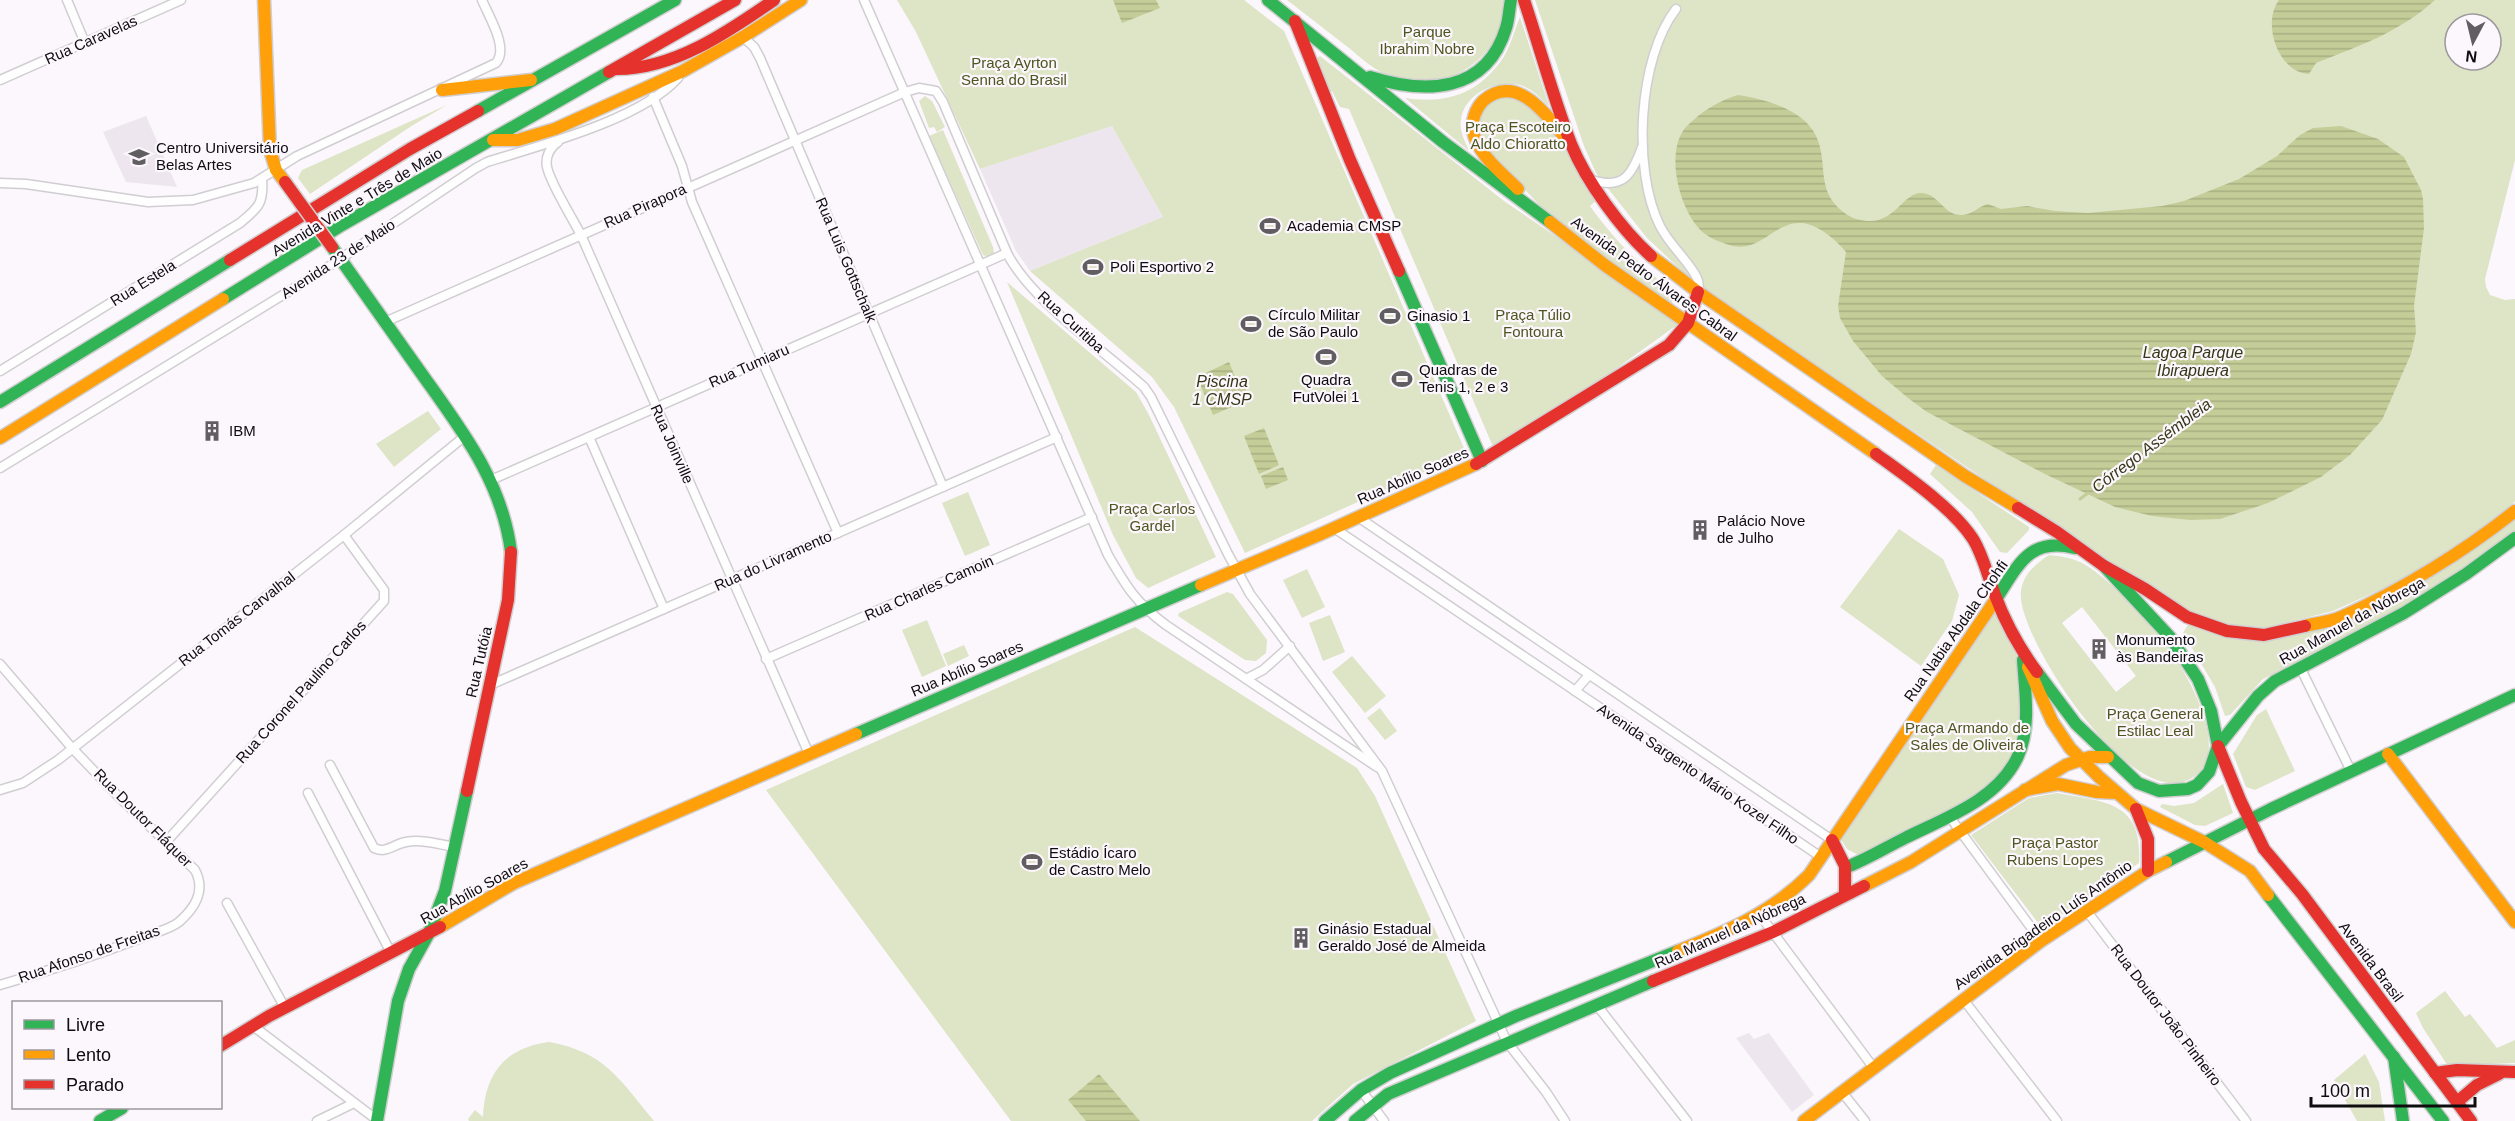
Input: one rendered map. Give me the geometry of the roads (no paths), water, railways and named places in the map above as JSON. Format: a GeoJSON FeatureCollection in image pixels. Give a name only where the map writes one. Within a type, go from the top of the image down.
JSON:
{"type":"FeatureCollection","features":[{"type":"Feature","properties":{"kind":"main road"},"geometry":{"type":"LineString","coordinates":[[264,0],[270,150],[276,170]]}},
{"type":"Feature","properties":{"kind":"main road","name":"Avenida Vinte e Três de Maio"},"geometry":{"type":"LineString","coordinates":[[0,402],[410,149],[675,0]]}},
{"type":"Feature","properties":{"kind":"main road","name":"Avenida Vinte e Três de Maio"},"geometry":{"type":"LineString","coordinates":[[0,438],[342,225],[735,0]]}},
{"type":"Feature","properties":{"kind":"main road"},"geometry":{"type":"LineString","coordinates":[[615,69],[643,68],[670,59],[759,11],[774,0]]}},
{"type":"Feature","properties":{"kind":"main road"},"geometry":{"type":"LineString","coordinates":[[490,141],[518,140],[555,129],[683,71],[744,37],[801,0]]}},
{"type":"Feature","properties":{"kind":"main road","name":"Avenida Pedro Álvares Cabral"},"geometry":{"type":"LineString","coordinates":[[1268,0],[1443,142],[1537,211],[1606,267],[1907,476],[1961,523],[1974,541],[1984,562],[1996,598]]}},
{"type":"Feature","properties":{"kind":"main road"},"geometry":{"type":"LineString","coordinates":[[1357,71],[1404,88],[1441,88],[1458,83],[1474,74],[1488,61],[1499,45],[1506,29],[1511,0]]}},
{"type":"Feature","properties":{"kind":"main road","name":"Avenida Pedro Álvares Cabral"},"geometry":{"type":"LineString","coordinates":[[1524,0],[1572,146],[1615,215],[1640,246],[1698,292],[1965,476],[2057,532],[2103,566]]}},
{"type":"Feature","properties":{"kind":"main road"},"geometry":{"type":"LineString","coordinates":[[1295,21],[1350,160],[1482,461]]}},
{"type":"Feature","properties":{"kind":"main road"},"geometry":{"type":"LineString","coordinates":[[442,90],[534,80]]}},
{"type":"Feature","properties":{"kind":"main road"},"geometry":{"type":"LineString","coordinates":[[1537,211],[1478,142],[1472,124],[1476,111],[1482,101],[1493,94],[1504,90],[1517,91],[1530,97],[1572,146]]}},
{"type":"Feature","properties":{"kind":"main road","name":"Rua Tutóia"},"geometry":{"type":"LineString","coordinates":[[276,170],[465,436],[491,480],[501,504],[511,551],[508,600],[445,891],[429,933],[409,969],[398,1001],[377,1120]]}},
{"type":"Feature","properties":{"kind":"main road","name":"Rua Abílio Soares"},"geometry":{"type":"LineString","coordinates":[[222,1045],[390,951],[429,933],[514,883],[1334,528],[1482,461],[1669,345],[1688,323],[1698,292]]}},
{"type":"Feature","properties":{"kind":"main road","name":"Rua Manuel da Nóbrega"},"geometry":{"type":"LineString","coordinates":[[2103,566],[2187,616],[2227,631],[2264,634],[2339,618],[2420,575],[2480,539],[2515,511]]}},
{"type":"Feature","properties":{"kind":"main road","name":"Rua Manuel da Nóbrega"},"geometry":{"type":"LineString","coordinates":[[2218,746],[2258,696],[2275,681],[2404,613],[2466,574],[2515,538]]}},
{"type":"Feature","properties":{"kind":"main road","name":"Rua Nabia Abdala Chohfi"},"geometry":{"type":"LineString","coordinates":[[1821,857],[1996,598],[2025,559],[2040,546],[2052,543],[2077,548]]}},
{"type":"Feature","properties":{"kind":"main road"},"geometry":{"type":"LineString","coordinates":[[2103,566],[2170,637],[2198,679],[2211,711],[2218,746],[2249,819]]}},
{"type":"Feature","properties":{"kind":"main road"},"geometry":{"type":"LineString","coordinates":[[1996,598],[2052,721],[2081,759],[2136,809],[2204,842],[2250,871],[2443,1121]]}},
{"type":"Feature","properties":{"kind":"main road"},"geometry":{"type":"LineString","coordinates":[[2023,653],[2076,724],[2108,757],[2138,783],[2159,791],[2175,791],[2197,785],[2215,762],[2218,746]]}},
{"type":"Feature","properties":{"kind":"main road"},"geometry":{"type":"LineString","coordinates":[[1847,867],[1949,816],[1992,789],[2009,771],[2018,754],[2026,713],[2023,653]]}},
{"type":"Feature","properties":{"kind":"main road","name":"Avenida Brigadeiro Luís Antônio"},"geometry":{"type":"LineString","coordinates":[[1804,1121],[2041,941],[2148,871],[2249,819],[2515,695]]}},
{"type":"Feature","properties":{"kind":"main road"},"geometry":{"type":"LineString","coordinates":[[2388,754],[2515,922]]}},
{"type":"Feature","properties":{"kind":"main road","name":"Rua Manuel da Nóbrega"},"geometry":{"type":"LineString","coordinates":[[1355,1121],[1388,1094],[1596,1004],[1773,932],[1911,862],[2066,765],[2096,756],[2108,757]]}},
{"type":"Feature","properties":{"kind":"main road"},"geometry":{"type":"LineString","coordinates":[[2025,790],[2058,784],[2117,794]]}},
{"type":"Feature","properties":{"kind":"main road"},"geometry":{"type":"LineString","coordinates":[[2136,809],[2148,839],[2148,871]]}},
{"type":"Feature","properties":{"kind":"main road","name":"Avenida Brasil"},"geometry":{"type":"LineString","coordinates":[[2249,819],[2265,849],[2302,894],[2471,1121]]}},
{"type":"Feature","properties":{"kind":"main road"},"geometry":{"type":"LineString","coordinates":[[1832,840],[1847,867],[1845,895]]}},
{"type":"Feature","properties":{"kind":"main road","name":"Rua Manuel da Nóbrega"},"geometry":{"type":"LineString","coordinates":[[1325,1121],[1361,1090],[1390,1073],[1498,1024],[1705,940],[1760,915],[1791,894],[1821,857]]}},
{"type":"Feature","properties":{"kind":"main road"},"geometry":{"type":"LineString","coordinates":[[1705,940],[1712,958]]}},
{"type":"Feature","properties":{"kind":"main road"},"geometry":{"type":"LineString","coordinates":[[2394,1057],[2403,1121]]}},
{"type":"Feature","properties":{"kind":"main road"},"geometry":{"type":"LineString","coordinates":[[2435,1073],[2466,1068],[2500,1073],[2515,1072]]}},
{"type":"Feature","properties":{"kind":"main road"},"geometry":{"type":"LineString","coordinates":[[2457,1102],[2477,1085],[2500,1073]]}},
{"type":"Feature","properties":{"kind":"main road"},"geometry":{"type":"LineString","coordinates":[[100,1121],[118,1113]]}},
{"type":"Feature","properties":{"kind":"street"},"geometry":{"type":"LineString","coordinates":[[67,0],[85,43]]}},
{"type":"Feature","properties":{"kind":"street","name":"Rua Caravelas"},"geometry":{"type":"LineString","coordinates":[[0,80],[181,0]]}},
{"type":"Feature","properties":{"kind":"street"},"geometry":{"type":"LineString","coordinates":[[0,183],[26,184],[148,202],[171,202],[193,200],[262,179],[297,156],[496,63],[500,59],[499,44],[482,0]]}},
{"type":"Feature","properties":{"kind":"street"},"geometry":{"type":"LineString","coordinates":[[864,0],[1108,555],[1130,592],[1144,609],[1382,771]]}},
{"type":"Feature","properties":{"kind":"street"},"geometry":{"type":"LineString","coordinates":[[1676,9],[1666,22],[1649,66],[1643,144],[1650,196],[1658,222],[1669,243],[1697,278],[1698,292]]}},
{"type":"Feature","properties":{"kind":"street","name":"Rua Luis Gottschalk"},"geometry":{"type":"LineString","coordinates":[[744,37],[758,53],[943,487]]}},
{"type":"Feature","properties":{"kind":"street","name":"Avenida 23 de Maio"},"geometry":{"type":"LineString","coordinates":[[0,468],[341,259],[476,168],[487,162],[562,139],[631,110],[669,87],[683,71]]}},
{"type":"Feature","properties":{"kind":"street","name":"Rua Curitiba"},"geometry":{"type":"LineString","coordinates":[[905,92],[919,88],[936,91],[1007,253],[1017,270],[1050,306],[1137,381],[1151,397],[1251,594],[1382,771],[1507,1042],[1546,1092],[1565,1121]]}},
{"type":"Feature","properties":{"kind":"street","name":"Rua Pirapora"},"geometry":{"type":"LineString","coordinates":[[385,321],[905,92]]}},
{"type":"Feature","properties":{"kind":"street"},"geometry":{"type":"LineString","coordinates":[[653,98],[682,166],[692,202],[838,533]]}},
{"type":"Feature","properties":{"kind":"street","name":"Rua Joinville"},"geometry":{"type":"LineString","coordinates":[[562,139],[550,150],[547,166],[581,235],[809,754]]}},
{"type":"Feature","properties":{"kind":"street"},"geometry":{"type":"LineString","coordinates":[[1592,180],[1604,184],[1623,180],[1637,162],[1643,144]]}},
{"type":"Feature","properties":{"kind":"street","name":"Rua Estela"},"geometry":{"type":"LineString","coordinates":[[0,371],[240,223],[259,207],[263,196],[262,179]]}},
{"type":"Feature","properties":{"kind":"street","name":"Rua Tumiaru"},"geometry":{"type":"LineString","coordinates":[[491,480],[1007,253]]}},
{"type":"Feature","properties":{"kind":"street","name":"Rua Tomás Carvalhal"},"geometry":{"type":"LineString","coordinates":[[0,790],[23,783],[72,748],[344,535],[465,436]]}},
{"type":"Feature","properties":{"kind":"street"},"geometry":{"type":"LineString","coordinates":[[589,437],[664,609]]}},
{"type":"Feature","properties":{"kind":"street","name":"Rua do Livramento"},"geometry":{"type":"LineString","coordinates":[[490,685],[1057,437]]}},
{"type":"Feature","properties":{"kind":"street","name":"Rua Charles Camoin"},"geometry":{"type":"LineString","coordinates":[[766,659],[1092,517]]}},
{"type":"Feature","properties":{"kind":"street","name":"Avenida Sargento Mário Kozel Filho"},"geometry":{"type":"LineString","coordinates":[[1358,517],[1832,840]]}},
{"type":"Feature","properties":{"kind":"street","name":"Avenida Sargento Mário Kozel Filho"},"geometry":{"type":"LineString","coordinates":[[1334,528],[1821,857]]}},
{"type":"Feature","properties":{"kind":"street","name":"Rua Coronel Paulino Carlos"},"geometry":{"type":"LineString","coordinates":[[166,842],[384,601],[384,590],[344,535]]}},
{"type":"Feature","properties":{"kind":"street"},"geometry":{"type":"LineString","coordinates":[[1246,679],[1263,670],[1290,646]]}},
{"type":"Feature","properties":{"kind":"street","name":"Rua Doutor Fláquer"},"geometry":{"type":"LineString","coordinates":[[0,664],[72,748],[195,870],[200,883],[200,894]]}},
{"type":"Feature","properties":{"kind":"street"},"geometry":{"type":"LineString","coordinates":[[2300,668],[2351,771]]}},
{"type":"Feature","properties":{"kind":"street"},"geometry":{"type":"LineString","coordinates":[[1575,692],[1589,675]]}},
{"type":"Feature","properties":{"kind":"street"},"geometry":{"type":"LineString","coordinates":[[330,765],[374,848],[384,850],[406,842],[432,842],[454,847]]}},
{"type":"Feature","properties":{"kind":"street"},"geometry":{"type":"LineString","coordinates":[[308,793],[390,951]]}},
{"type":"Feature","properties":{"kind":"street"},"geometry":{"type":"LineString","coordinates":[[1949,816],[2041,941]]}},
{"type":"Feature","properties":{"kind":"street","name":"Rua Afonso de Freitas"},"geometry":{"type":"LineString","coordinates":[[0,985],[92,957],[177,924],[195,906],[200,894]]}},
{"type":"Feature","properties":{"kind":"street"},"geometry":{"type":"LineString","coordinates":[[227,903],[285,1008]]}},
{"type":"Feature","properties":{"kind":"street","name":"Rua Doutor João Pinheiro"},"geometry":{"type":"LineString","coordinates":[[2086,910],[2246,1121]]}},
{"type":"Feature","properties":{"kind":"street"},"geometry":{"type":"LineString","coordinates":[[1760,915],[1873,1067]]}},
{"type":"Feature","properties":{"kind":"street"},"geometry":{"type":"LineString","coordinates":[[1963,999],[2057,1121]]}},
{"type":"Feature","properties":{"kind":"street"},"geometry":{"type":"LineString","coordinates":[[1596,1004],[1687,1121]]}},
{"type":"Feature","properties":{"kind":"street"},"geometry":{"type":"LineString","coordinates":[[253,1026],[377,1120]]}},
{"type":"Feature","properties":{"kind":"street"},"geometry":{"type":"LineString","coordinates":[[1361,1090],[1384,1121]]}},
{"type":"Feature","properties":{"kind":"street"},"geometry":{"type":"LineString","coordinates":[[1842,1092],[1865,1121]]}},
{"type":"Feature","properties":{"kind":"street"},"geometry":{"type":"LineString","coordinates":[[317,1121],[354,1103]]}},
{"type":"Feature","properties":{"kind":"water"},"geometry":{"type":"Polygon","coordinates":[[[1113,0],[1156,0],[1160,8],[1122,23],[1113,0]]]}},
{"type":"Feature","properties":{"kind":"water"},"geometry":{"type":"Polygon","coordinates":[[[2279,0],[2435,0],[2393,30],[2316,63],[2309,74],[2298,72],[2289,65],[2276,46],[2272,22],[2279,0]]]}},
{"type":"Feature","properties":{"kind":"water","name":"Lagoa Parque Ibirapuera"},"geometry":{"type":"Polygon","coordinates":[[[1738,95],[1782,107],[1802,119],[1816,136],[1820,146],[1828,194],[1847,215],[1867,221],[1885,217],[1915,194],[1921,193],[1932,197],[1956,215],[1970,213],[1988,204],[2001,209],[2027,206],[2088,213],[2162,206],[2184,201],[2239,179],[2277,156],[2300,135],[2313,128],[2341,126],[2378,139],[2404,157],[2421,190],[2424,228],[2414,306],[2416,332],[2411,354],[2382,420],[2350,455],[2321,477],[2268,503],[2220,519],[2190,520],[2152,516],[2115,507],[2045,474],[1927,412],[1882,376],[1853,341],[1840,318],[1838,306],[1846,252],[1826,233],[1807,224],[1792,224],[1743,247],[1733,246],[1708,236],[1698,227],[1689,215],[1678,183],[1676,150],[1680,136],[1688,125],[1705,111],[1738,95]]]}},
{"type":"Feature","properties":{"kind":"water","name":"Piscina 1 CMSP"},"geometry":{"type":"Polygon","coordinates":[[[1229,362],[1238,384],[1243,382],[1250,399],[1213,415],[1197,377],[1229,362]]]}},
{"type":"Feature","properties":{"kind":"water"},"geometry":{"type":"Polygon","coordinates":[[[1264,428],[1279,465],[1259,474],[1244,436],[1264,428]]]}},
{"type":"Feature","properties":{"kind":"water"},"geometry":{"type":"Polygon","coordinates":[[[1283,467],[1288,480],[1266,489],[1261,476],[1283,467]]]}},
{"type":"Feature","properties":{"kind":"water"},"geometry":{"type":"Polygon","coordinates":[[[1099,1074],[1140,1121],[1086,1121],[1068,1100],[1099,1074]]]}},
{"type":"Feature","properties":{"kind":"waterway","name":"Córrego Assémbleia"},"geometry":{"type":"LineString","coordinates":[[2080,499],[2088,493]]}},
{"type":"Feature","properties":{"kind":"place","name":"Centro Universitário Belas Artes"},"geometry":{"type":"Point","coordinates":[139,157]}},
{"type":"Feature","properties":{"kind":"place","name":"Academia CMSP"},"geometry":{"type":"Point","coordinates":[1270,226]}},
{"type":"Feature","properties":{"kind":"place","name":"Poli Esportivo 2"},"geometry":{"type":"Point","coordinates":[1093,267]}},
{"type":"Feature","properties":{"kind":"place","name":"Ginasio 1"},"geometry":{"type":"Point","coordinates":[1390,316]}},
{"type":"Feature","properties":{"kind":"place","name":"Círculo Militar de São Paulo"},"geometry":{"type":"Point","coordinates":[1251,324]}},
{"type":"Feature","properties":{"kind":"place","name":"Quadra FutVolei 1"},"geometry":{"type":"Point","coordinates":[1326,357]}},
{"type":"Feature","properties":{"kind":"place","name":"Quadras de Tenis 1, 2 e 3"},"geometry":{"type":"Point","coordinates":[1402,379]}},
{"type":"Feature","properties":{"kind":"place","name":"IBM"},"geometry":{"type":"Point","coordinates":[212,431]}},
{"type":"Feature","properties":{"kind":"place","name":"Palácio Nove de Julho"},"geometry":{"type":"Point","coordinates":[1700,530]}},
{"type":"Feature","properties":{"kind":"place","name":"Monumento às Bandeiras"},"geometry":{"type":"Point","coordinates":[2099,649]}},
{"type":"Feature","properties":{"kind":"place","name":"Estádio Ícaro de Castro Melo"},"geometry":{"type":"Point","coordinates":[1032,862]}},
{"type":"Feature","properties":{"kind":"place","name":"Ginásio Estadual Geraldo José de Almeida"},"geometry":{"type":"Point","coordinates":[1301,938]}},
{"type":"Feature","properties":{"kind":"park label","name":"Parque Ibrahim Nobre"},"geometry":{"type":"Point","coordinates":[1427,40]}},
{"type":"Feature","properties":{"kind":"park label","name":"Praça Ayrton Senna do Brasil"},"geometry":{"type":"Point","coordinates":[1014,72]}},
{"type":"Feature","properties":{"kind":"park label","name":"Praça Escoteiro Aldo Chioratto"},"geometry":{"type":"Point","coordinates":[1518,136]}},
{"type":"Feature","properties":{"kind":"park label","name":"Praça Túlio Fontoura"},"geometry":{"type":"Point","coordinates":[1533,324]}},
{"type":"Feature","properties":{"kind":"park label","name":"Praça Carlos Gardel"},"geometry":{"type":"Point","coordinates":[1152,518]}},
{"type":"Feature","properties":{"kind":"park label","name":"Praça General Estilac Leal"},"geometry":{"type":"Point","coordinates":[2155,722]}},
{"type":"Feature","properties":{"kind":"park label","name":"Praça Armando de Sales de Oliveira"},"geometry":{"type":"Point","coordinates":[1967,736]}},
{"type":"Feature","properties":{"kind":"park label","name":"Praça Pastor Rubens Lopes"},"geometry":{"type":"Point","coordinates":[2055,852]}}]}
